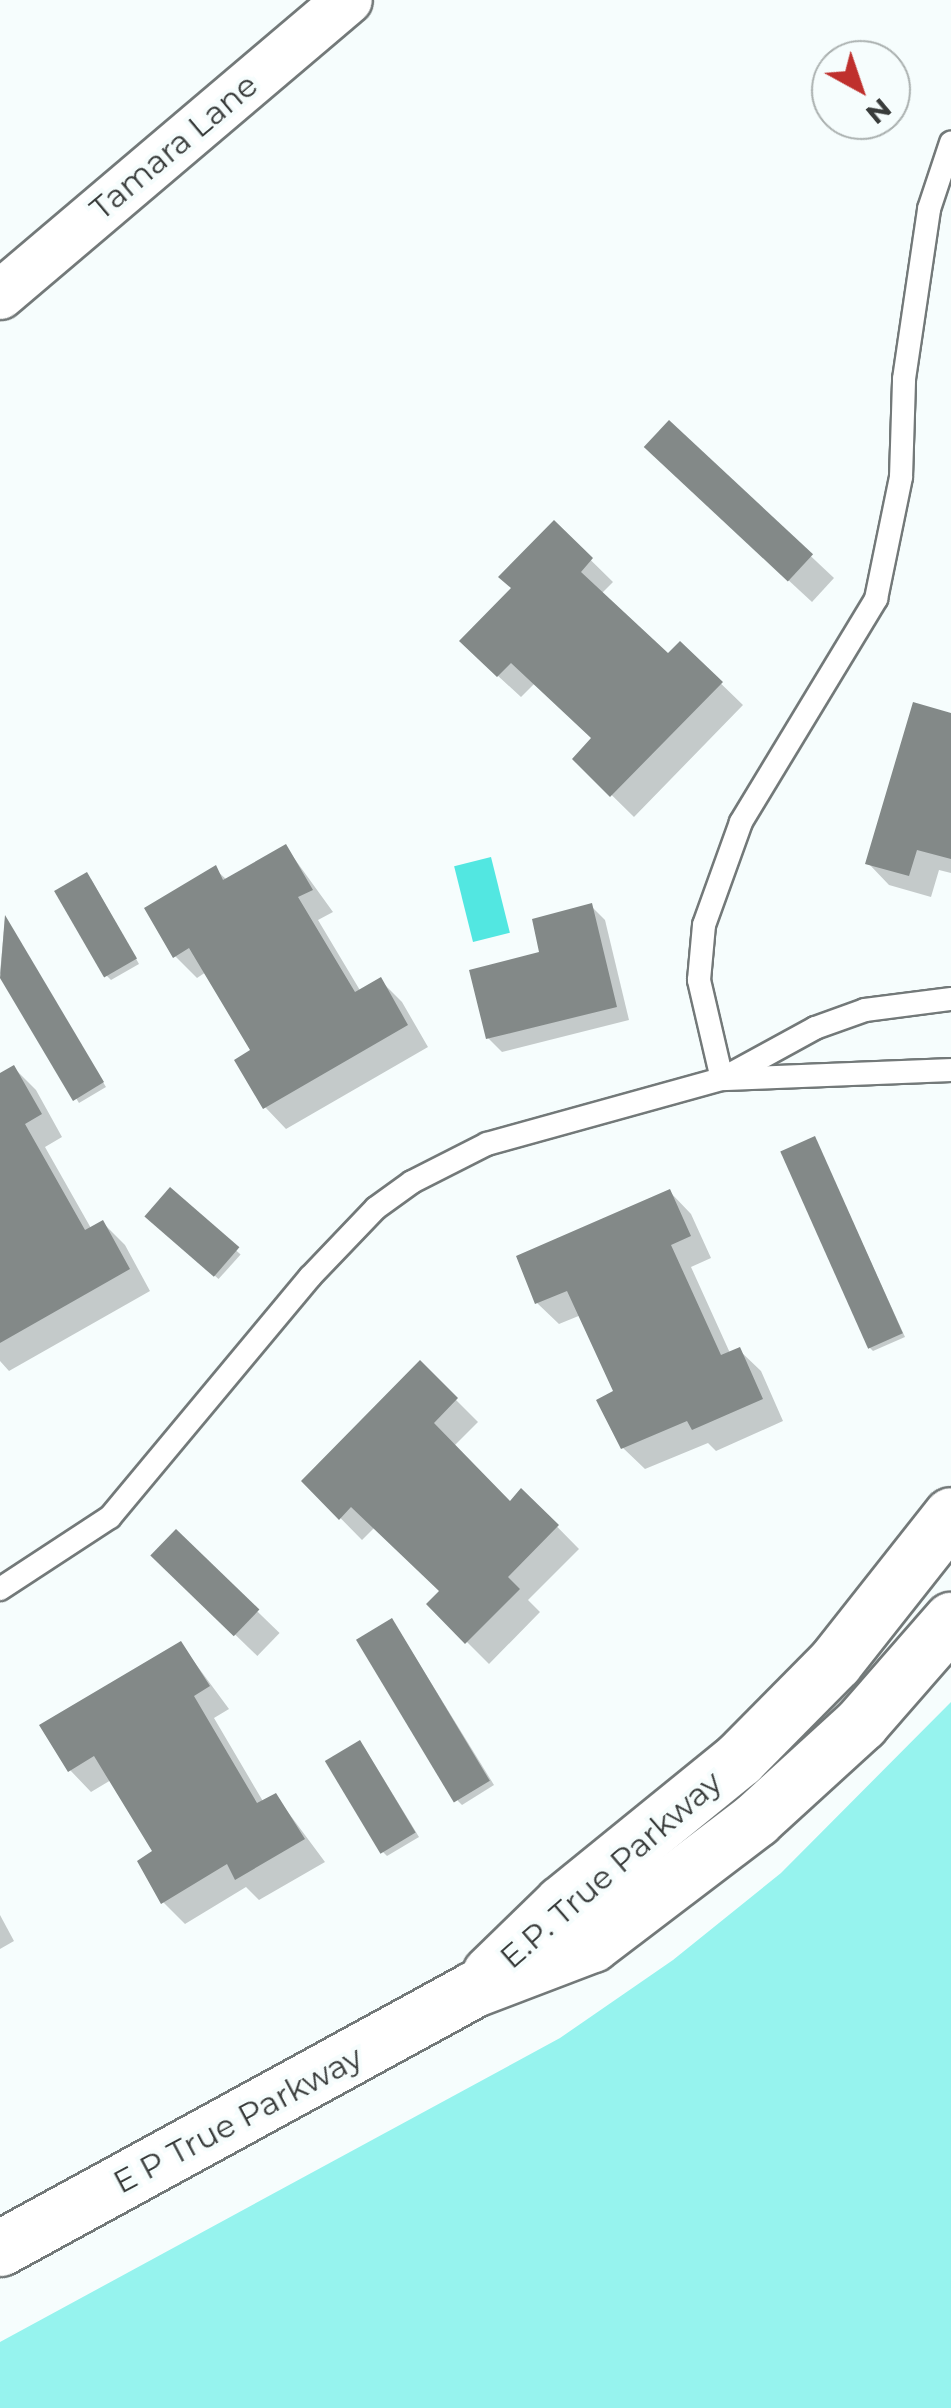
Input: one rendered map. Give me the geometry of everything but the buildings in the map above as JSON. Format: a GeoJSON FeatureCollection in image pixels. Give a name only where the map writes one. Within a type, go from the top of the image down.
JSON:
{"type":"FeatureCollection","features":[{"type":"Feature","properties":{"kind":"main road","name":"E.P. True Parkway"},"geometry":{"type":"LineString","coordinates":[[474,1989],[562,1903],[740,1758],[835,1662],[951,1515]]}},
{"type":"Feature","properties":{"kind":"main road","name":"E.P. True Parkway"},"geometry":{"type":"LineString","coordinates":[[474,1989],[592,1944],[661,1896],[861,1723],[951,1620]]}},
{"type":"Feature","properties":{"kind":"main road","name":"E P True Parkway"},"geometry":{"type":"LineString","coordinates":[[0,2248],[474,1989]]}},
{"type":"Feature","properties":{"kind":"street","name":"Tamara Lane"},"geometry":{"type":"LineString","coordinates":[[0,295],[348,0]]}},
{"type":"Feature","properties":{"kind":"lane"},"geometry":{"type":"LineString","coordinates":[[722,1080],[698,980],[704,925],[740,822],[876,599],[901,477],[904,379],[929,209],[951,142]]}},
{"type":"Feature","properties":{"kind":"lane"},"geometry":{"type":"LineString","coordinates":[[722,1080],[815,1028],[865,1010],[951,999]]}},
{"type":"Feature","properties":{"kind":"lane"},"geometry":{"type":"LineString","coordinates":[[0,1589],[110,1517],[310,1277],[376,1208],[412,1182],[488,1144],[722,1080],[951,1070]]}},
{"type":"Feature","properties":{"kind":"shaded area"},"geometry":{"type":"Polygon","coordinates":[[[491,857],[510,933],[473,942],[454,866],[491,857]]]}},
{"type":"Feature","properties":{"kind":"shaded area"},"geometry":{"type":"Polygon","coordinates":[[[951,1702],[951,2408],[0,2408],[0,2342],[560,2038],[673,1960],[781,1873],[951,1702]]]}}]}
